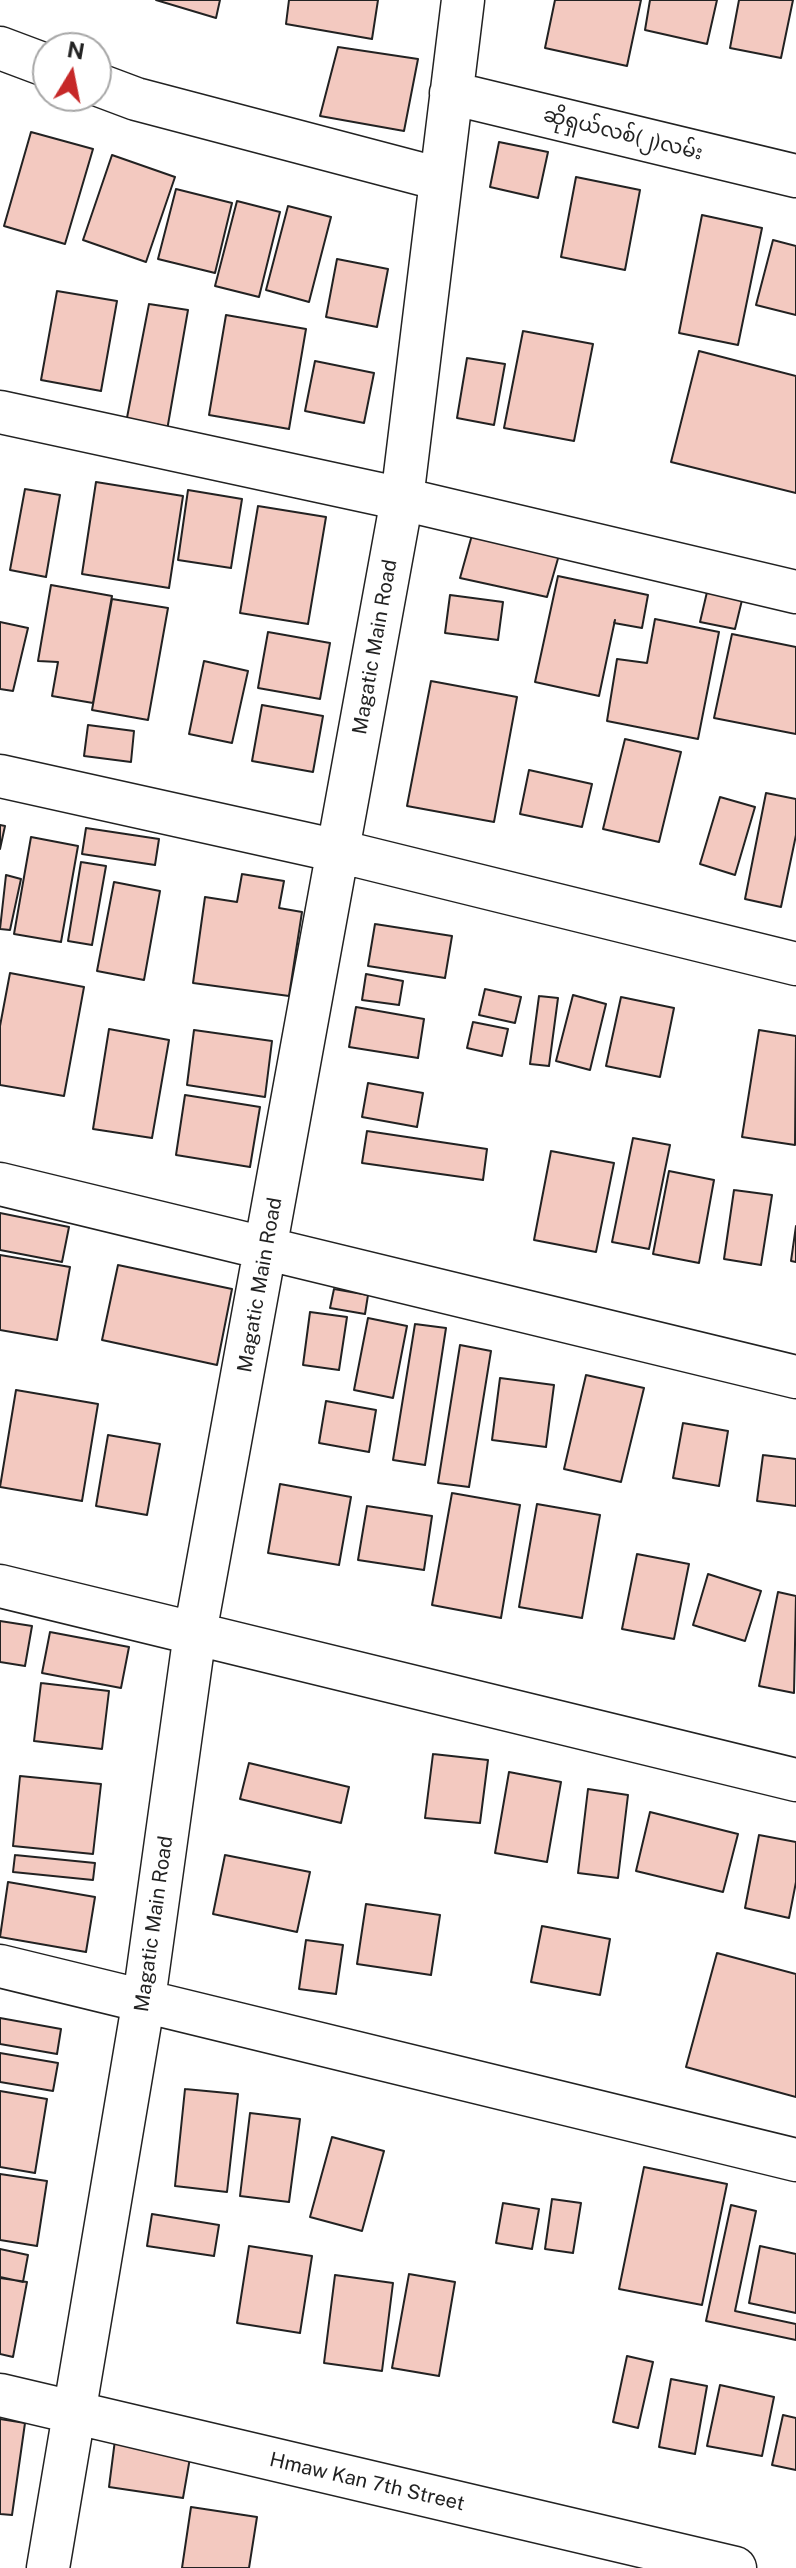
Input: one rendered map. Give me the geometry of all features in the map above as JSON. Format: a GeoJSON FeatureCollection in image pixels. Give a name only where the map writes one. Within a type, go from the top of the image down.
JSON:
{"type":"FeatureCollection","features":[{"type":"Feature","properties":{"kind":"street","name":"Magatic Main Road"},"geometry":{"type":"LineString","coordinates":[[48,2568],[144,1999],[195,1633],[402,499],[463,0]]}},
{"type":"Feature","properties":{"kind":"street"},"geometry":{"type":"LineString","coordinates":[[0,48],[32,60]]}},
{"type":"Feature","properties":{"kind":"street"},"geometry":{"type":"LineString","coordinates":[[112,90],[136,99],[440,179]]}},
{"type":"Feature","properties":{"kind":"street","name":"ဆိုရှယ်လစ်(၂)လမ်း"},"geometry":{"type":"LineString","coordinates":[[451,93],[796,176]]}},
{"type":"Feature","properties":{"kind":"street"},"geometry":{"type":"LineString","coordinates":[[0,412],[402,499],[796,592]]}},
{"type":"Feature","properties":{"kind":"street"},"geometry":{"type":"LineString","coordinates":[[0,776],[338,851],[796,964]]}},
{"type":"Feature","properties":{"kind":"street"},"geometry":{"type":"LineString","coordinates":[[0,1184],[796,1377]]}},
{"type":"Feature","properties":{"kind":"street"},"geometry":{"type":"LineString","coordinates":[[0,1586],[796,1780]]}},
{"type":"Feature","properties":{"kind":"street"},"geometry":{"type":"LineString","coordinates":[[0,1966],[796,2160]]}},
{"type":"Feature","properties":{"kind":"street","name":"Hmaw Kan 7th Street"},"geometry":{"type":"LineString","coordinates":[[0,2395],[735,2568]]}},
{"type":"Feature","properties":{"kind":"building"},"geometry":{"type":"Polygon","coordinates":[[[156,0],[220,0],[216,18],[156,0]]]}},
{"type":"Feature","properties":{"kind":"building"},"geometry":{"type":"Polygon","coordinates":[[[289,0],[378,0],[372,39],[286,24],[289,0]]]}},
{"type":"Feature","properties":{"kind":"building"},"geometry":{"type":"Polygon","coordinates":[[[555,0],[641,0],[627,66],[545,48],[555,0]]]}},
{"type":"Feature","properties":{"kind":"building"},"geometry":{"type":"Polygon","coordinates":[[[650,0],[717,0],[707,44],[645,30],[650,0]]]}},
{"type":"Feature","properties":{"kind":"building"},"geometry":{"type":"Polygon","coordinates":[[[739,0],[793,0],[781,58],[730,48],[739,0]]]}},
{"type":"Feature","properties":{"kind":"building"},"geometry":{"type":"Polygon","coordinates":[[[338,47],[418,59],[404,131],[320,116],[338,47]]]}},
{"type":"Feature","properties":{"kind":"building"},"geometry":{"type":"Polygon","coordinates":[[[31,132],[93,149],[65,244],[4,226],[31,132]]]}},
{"type":"Feature","properties":{"kind":"building"},"geometry":{"type":"Polygon","coordinates":[[[499,142],[548,152],[538,198],[490,187],[499,142]]]}},
{"type":"Feature","properties":{"kind":"building"},"geometry":{"type":"Polygon","coordinates":[[[112,155],[175,177],[146,262],[83,240],[112,155]]]}},
{"type":"Feature","properties":{"kind":"building"},"geometry":{"type":"Polygon","coordinates":[[[576,177],[640,190],[625,270],[561,257],[576,177]]]}},
{"type":"Feature","properties":{"kind":"building"},"geometry":{"type":"Polygon","coordinates":[[[176,189],[232,203],[215,273],[158,259],[176,189]]]}},
{"type":"Feature","properties":{"kind":"building"},"geometry":{"type":"Polygon","coordinates":[[[237,201],[280,212],[259,297],[215,286],[237,201]]]}},
{"type":"Feature","properties":{"kind":"building"},"geometry":{"type":"Polygon","coordinates":[[[288,206],[331,217],[309,302],[266,290],[288,206]]]}},
{"type":"Feature","properties":{"kind":"building"},"geometry":{"type":"Polygon","coordinates":[[[702,215],[762,228],[738,345],[679,333],[702,215]]]}},
{"type":"Feature","properties":{"kind":"building"},"geometry":{"type":"Polygon","coordinates":[[[773,240],[796,246],[796,315],[756,305],[773,240]]]}},
{"type":"Feature","properties":{"kind":"building"},"geometry":{"type":"Polygon","coordinates":[[[337,259],[388,269],[377,327],[326,317],[337,259]]]}},
{"type":"Feature","properties":{"kind":"building"},"geometry":{"type":"Polygon","coordinates":[[[57,291],[117,301],[101,391],[41,380],[57,291]]]}},
{"type":"Feature","properties":{"kind":"building"},"geometry":{"type":"Polygon","coordinates":[[[149,304],[188,310],[166,436],[125,428],[149,304]]]}},
{"type":"Feature","properties":{"kind":"building"},"geometry":{"type":"Polygon","coordinates":[[[226,315],[306,329],[289,429],[209,415],[226,315]]]}},
{"type":"Feature","properties":{"kind":"building"},"geometry":{"type":"Polygon","coordinates":[[[523,331],[593,344],[574,441],[504,428],[523,331]]]}},
{"type":"Feature","properties":{"kind":"building"},"geometry":{"type":"Polygon","coordinates":[[[699,351],[796,376],[796,493],[671,462],[699,351]]]}},
{"type":"Feature","properties":{"kind":"building"},"geometry":{"type":"Polygon","coordinates":[[[467,358],[505,364],[494,425],[457,418],[467,358]]]}},
{"type":"Feature","properties":{"kind":"building"},"geometry":{"type":"Polygon","coordinates":[[[315,361],[374,373],[364,423],[305,411],[315,361]]]}},
{"type":"Feature","properties":{"kind":"building"},"geometry":{"type":"Polygon","coordinates":[[[96,482],[183,496],[169,588],[82,574],[96,482]]]}},
{"type":"Feature","properties":{"kind":"building"},"geometry":{"type":"Polygon","coordinates":[[[25,489],[60,495],[46,577],[10,570],[25,489]]]}},
{"type":"Feature","properties":{"kind":"building"},"geometry":{"type":"Polygon","coordinates":[[[188,490],[242,499],[231,568],[178,560],[188,490]]]}},
{"type":"Feature","properties":{"kind":"building"},"geometry":{"type":"Polygon","coordinates":[[[258,506],[326,517],[308,624],[240,613],[258,506]]]}},
{"type":"Feature","properties":{"kind":"building"},"geometry":{"type":"Polygon","coordinates":[[[472,535],[559,555],[547,597],[460,578],[472,535]]]}},
{"type":"Feature","properties":{"kind":"building"},"geometry":{"type":"Polygon","coordinates":[[[558,576],[648,595],[642,628],[614,623],[599,696],[535,682],[558,576]]]}},
{"type":"Feature","properties":{"kind":"building"},"geometry":{"type":"Polygon","coordinates":[[[51,585],[112,596],[93,703],[52,696],[58,662],[38,661],[51,585]]]}},
{"type":"Feature","properties":{"kind":"building"},"geometry":{"type":"Polygon","coordinates":[[[707,592],[742,600],[735,629],[700,622],[707,592]]]}},
{"type":"Feature","properties":{"kind":"building"},"geometry":{"type":"Polygon","coordinates":[[[450,595],[503,602],[498,640],[445,633],[450,595]]]}},
{"type":"Feature","properties":{"kind":"building"},"geometry":{"type":"Polygon","coordinates":[[[112,599],[168,608],[148,720],[92,710],[112,599]]]}},
{"type":"Feature","properties":{"kind":"building"},"geometry":{"type":"Polygon","coordinates":[[[655,619],[719,632],[698,739],[607,721],[617,659],[647,663],[655,619]]]}},
{"type":"Feature","properties":{"kind":"building"},"geometry":{"type":"Polygon","coordinates":[[[0,622],[28,628],[13,691],[0,689],[0,622]]]}},
{"type":"Feature","properties":{"kind":"building"},"geometry":{"type":"Polygon","coordinates":[[[268,632],[330,643],[320,699],[258,688],[268,632]]]}},
{"type":"Feature","properties":{"kind":"building"},"geometry":{"type":"Polygon","coordinates":[[[732,634],[796,647],[796,734],[714,718],[732,634]]]}},
{"type":"Feature","properties":{"kind":"building"},"geometry":{"type":"Polygon","coordinates":[[[204,661],[248,671],[232,743],[189,734],[204,661]]]}},
{"type":"Feature","properties":{"kind":"building"},"geometry":{"type":"Polygon","coordinates":[[[431,681],[517,697],[494,822],[407,806],[431,681]]]}},
{"type":"Feature","properties":{"kind":"building"},"geometry":{"type":"Polygon","coordinates":[[[262,705],[323,716],[313,772],[252,761],[262,705]]]}},
{"type":"Feature","properties":{"kind":"building"},"geometry":{"type":"Polygon","coordinates":[[[88,725],[134,731],[131,762],[84,756],[88,725]]]}},
{"type":"Feature","properties":{"kind":"building"},"geometry":{"type":"Polygon","coordinates":[[[625,739],[681,752],[659,842],[603,829],[625,739]]]}},
{"type":"Feature","properties":{"kind":"building"},"geometry":{"type":"Polygon","coordinates":[[[529,770],[592,784],[582,827],[520,814],[529,770]]]}},
{"type":"Feature","properties":{"kind":"building"},"geometry":{"type":"Polygon","coordinates":[[[766,793],[796,799],[796,835],[781,907],[745,899],[766,793]]]}},
{"type":"Feature","properties":{"kind":"building"},"geometry":{"type":"Polygon","coordinates":[[[720,797],[755,807],[735,875],[700,864],[720,797]]]}},
{"type":"Feature","properties":{"kind":"building"},"geometry":{"type":"Polygon","coordinates":[[[0,825],[5,826],[0,849],[0,825]]]}},
{"type":"Feature","properties":{"kind":"building"},"geometry":{"type":"Polygon","coordinates":[[[86,828],[159,839],[155,865],[82,854],[86,828]]]}},
{"type":"Feature","properties":{"kind":"building"},"geometry":{"type":"Polygon","coordinates":[[[31,837],[78,846],[61,942],[14,934],[31,837]]]}},
{"type":"Feature","properties":{"kind":"building"},"geometry":{"type":"Polygon","coordinates":[[[81,862],[106,866],[92,945],[68,941],[81,862]]]}},
{"type":"Feature","properties":{"kind":"building"},"geometry":{"type":"Polygon","coordinates":[[[242,874],[284,881],[279,908],[302,912],[289,996],[193,983],[205,897],[237,902],[242,874]]]}},
{"type":"Feature","properties":{"kind":"building"},"geometry":{"type":"Polygon","coordinates":[[[6,875],[21,879],[10,930],[0,929],[6,875]]]}},
{"type":"Feature","properties":{"kind":"building"},"geometry":{"type":"Polygon","coordinates":[[[114,882],[160,891],[144,980],[97,971],[114,882]]]}},
{"type":"Feature","properties":{"kind":"building"},"geometry":{"type":"Polygon","coordinates":[[[375,924],[452,936],[445,978],[368,966],[375,924]]]}},
{"type":"Feature","properties":{"kind":"building"},"geometry":{"type":"Polygon","coordinates":[[[10,973],[84,987],[64,1096],[0,1085],[0,1026],[10,973]]]}},
{"type":"Feature","properties":{"kind":"building"},"geometry":{"type":"Polygon","coordinates":[[[366,974],[403,981],[399,1005],[362,1000],[366,974]]]}},
{"type":"Feature","properties":{"kind":"building"},"geometry":{"type":"Polygon","coordinates":[[[485,989],[521,997],[515,1023],[479,1015],[485,989]]]}},
{"type":"Feature","properties":{"kind":"building"},"geometry":{"type":"Polygon","coordinates":[[[573,995],[606,1004],[590,1070],[556,1061],[573,995]]]}},
{"type":"Feature","properties":{"kind":"building"},"geometry":{"type":"Polygon","coordinates":[[[539,996],[558,998],[549,1066],[530,1064],[539,996]]]}},
{"type":"Feature","properties":{"kind":"building"},"geometry":{"type":"Polygon","coordinates":[[[621,997],[674,1008],[660,1077],[606,1066],[621,997]]]}},
{"type":"Feature","properties":{"kind":"building"},"geometry":{"type":"Polygon","coordinates":[[[356,1007],[424,1019],[418,1058],[349,1047],[356,1007]]]}},
{"type":"Feature","properties":{"kind":"building"},"geometry":{"type":"Polygon","coordinates":[[[473,1022],[508,1029],[502,1056],[467,1048],[473,1022]]]}},
{"type":"Feature","properties":{"kind":"building"},"geometry":{"type":"Polygon","coordinates":[[[109,1029],[169,1040],[152,1138],[93,1129],[109,1029]]]}},
{"type":"Feature","properties":{"kind":"building"},"geometry":{"type":"Polygon","coordinates":[[[194,1030],[272,1041],[265,1097],[187,1085],[194,1030]]]}},
{"type":"Feature","properties":{"kind":"building"},"geometry":{"type":"Polygon","coordinates":[[[759,1030],[796,1036],[795,1145],[742,1137],[759,1030]]]}},
{"type":"Feature","properties":{"kind":"building"},"geometry":{"type":"Polygon","coordinates":[[[368,1083],[423,1093],[417,1127],[362,1117],[368,1083]]]}},
{"type":"Feature","properties":{"kind":"building"},"geometry":{"type":"Polygon","coordinates":[[[185,1095],[260,1107],[250,1167],[176,1155],[185,1095]]]}},
{"type":"Feature","properties":{"kind":"building"},"geometry":{"type":"Polygon","coordinates":[[[367,1131],[487,1149],[483,1180],[362,1163],[367,1131]]]}},
{"type":"Feature","properties":{"kind":"building"},"geometry":{"type":"Polygon","coordinates":[[[633,1138],[670,1145],[649,1249],[612,1242],[633,1138]]]}},
{"type":"Feature","properties":{"kind":"building"},"geometry":{"type":"Polygon","coordinates":[[[551,1151],[614,1163],[596,1252],[534,1240],[551,1151]]]}},
{"type":"Feature","properties":{"kind":"building"},"geometry":{"type":"Polygon","coordinates":[[[669,1171],[714,1180],[699,1263],[653,1254],[669,1171]]]}},
{"type":"Feature","properties":{"kind":"building"},"geometry":{"type":"Polygon","coordinates":[[[734,1190],[772,1195],[761,1265],[724,1259],[734,1190]]]}},
{"type":"Feature","properties":{"kind":"building"},"geometry":{"type":"Polygon","coordinates":[[[0,1213],[69,1227],[62,1262],[0,1250],[0,1213]]]}},
{"type":"Feature","properties":{"kind":"building"},"geometry":{"type":"Polygon","coordinates":[[[796,1226],[796,1262],[791,1261],[796,1226]]]}},
{"type":"Feature","properties":{"kind":"building"},"geometry":{"type":"Polygon","coordinates":[[[0,1255],[70,1267],[57,1340],[0,1330],[0,1255]]]}},
{"type":"Feature","properties":{"kind":"building"},"geometry":{"type":"Polygon","coordinates":[[[118,1265],[232,1289],[217,1365],[102,1340],[118,1265]]]}},
{"type":"Feature","properties":{"kind":"building"},"geometry":{"type":"Polygon","coordinates":[[[334,1289],[368,1295],[365,1314],[330,1308],[334,1289]]]}},
{"type":"Feature","properties":{"kind":"building"},"geometry":{"type":"Polygon","coordinates":[[[310,1312],[347,1317],[339,1370],[303,1365],[310,1312]]]}},
{"type":"Feature","properties":{"kind":"building"},"geometry":{"type":"Polygon","coordinates":[[[368,1318],[407,1326],[393,1398],[354,1390],[368,1318]]]}},
{"type":"Feature","properties":{"kind":"building"},"geometry":{"type":"Polygon","coordinates":[[[415,1324],[446,1328],[425,1465],[393,1460],[415,1324]]]}},
{"type":"Feature","properties":{"kind":"building"},"geometry":{"type":"Polygon","coordinates":[[[460,1345],[491,1351],[469,1487],[438,1483],[460,1345]]]}},
{"type":"Feature","properties":{"kind":"building"},"geometry":{"type":"Polygon","coordinates":[[[586,1375],[644,1388],[621,1482],[564,1469],[586,1375]]]}},
{"type":"Feature","properties":{"kind":"building"},"geometry":{"type":"Polygon","coordinates":[[[500,1378],[554,1385],[546,1447],[492,1440],[500,1378]]]}},
{"type":"Feature","properties":{"kind":"building"},"geometry":{"type":"Polygon","coordinates":[[[16,1390],[98,1404],[82,1501],[0,1487],[16,1390]]]}},
{"type":"Feature","properties":{"kind":"building"},"geometry":{"type":"Polygon","coordinates":[[[326,1401],[376,1410],[369,1452],[319,1443],[326,1401]]]}},
{"type":"Feature","properties":{"kind":"building"},"geometry":{"type":"Polygon","coordinates":[[[683,1423],[728,1431],[719,1486],[673,1478],[683,1423]]]}},
{"type":"Feature","properties":{"kind":"building"},"geometry":{"type":"Polygon","coordinates":[[[108,1435],[160,1444],[147,1515],[96,1506],[108,1435]]]}},
{"type":"Feature","properties":{"kind":"building"},"geometry":{"type":"Polygon","coordinates":[[[763,1455],[796,1459],[796,1506],[757,1501],[763,1455]]]}},
{"type":"Feature","properties":{"kind":"building"},"geometry":{"type":"Polygon","coordinates":[[[280,1484],[351,1497],[339,1565],[268,1553],[280,1484]]]}},
{"type":"Feature","properties":{"kind":"building"},"geometry":{"type":"Polygon","coordinates":[[[452,1493],[520,1505],[501,1618],[432,1605],[452,1493]]]}},
{"type":"Feature","properties":{"kind":"building"},"geometry":{"type":"Polygon","coordinates":[[[537,1504],[600,1515],[582,1618],[519,1607],[537,1504]]]}},
{"type":"Feature","properties":{"kind":"building"},"geometry":{"type":"Polygon","coordinates":[[[367,1506],[432,1516],[424,1570],[358,1560],[367,1506]]]}},
{"type":"Feature","properties":{"kind":"building"},"geometry":{"type":"Polygon","coordinates":[[[637,1554],[689,1564],[674,1639],[622,1629],[637,1554]]]}},
{"type":"Feature","properties":{"kind":"building"},"geometry":{"type":"Polygon","coordinates":[[[708,1574],[761,1591],[745,1641],[693,1625],[708,1574]]]}},
{"type":"Feature","properties":{"kind":"building"},"geometry":{"type":"Polygon","coordinates":[[[778,1592],[796,1596],[794,1693],[759,1686],[778,1592]]]}},
{"type":"Feature","properties":{"kind":"building"},"geometry":{"type":"Polygon","coordinates":[[[0,1621],[32,1626],[25,1666],[0,1662],[0,1621]]]}},
{"type":"Feature","properties":{"kind":"building"},"geometry":{"type":"Polygon","coordinates":[[[50,1632],[129,1647],[121,1688],[42,1673],[50,1632]]]}},
{"type":"Feature","properties":{"kind":"building"},"geometry":{"type":"Polygon","coordinates":[[[41,1683],[109,1691],[102,1749],[34,1741],[41,1683]]]}},
{"type":"Feature","properties":{"kind":"building"},"geometry":{"type":"Polygon","coordinates":[[[433,1754],[488,1760],[480,1823],[425,1818],[433,1754]]]}},
{"type":"Feature","properties":{"kind":"building"},"geometry":{"type":"Polygon","coordinates":[[[249,1763],[349,1787],[341,1823],[240,1799],[249,1763]]]}},
{"type":"Feature","properties":{"kind":"building"},"geometry":{"type":"Polygon","coordinates":[[[509,1772],[561,1782],[547,1862],[495,1853],[509,1772]]]}},
{"type":"Feature","properties":{"kind":"building"},"geometry":{"type":"Polygon","coordinates":[[[20,1776],[101,1784],[93,1854],[13,1846],[20,1776]]]}},
{"type":"Feature","properties":{"kind":"building"},"geometry":{"type":"Polygon","coordinates":[[[588,1789],[628,1795],[618,1878],[578,1873],[588,1789]]]}},
{"type":"Feature","properties":{"kind":"building"},"geometry":{"type":"Polygon","coordinates":[[[650,1812],[738,1834],[723,1892],[636,1871],[650,1812]]]}},
{"type":"Feature","properties":{"kind":"building"},"geometry":{"type":"Polygon","coordinates":[[[759,1835],[796,1842],[796,1882],[789,1918],[745,1908],[759,1835]]]}},
{"type":"Feature","properties":{"kind":"building"},"geometry":{"type":"Polygon","coordinates":[[[15,1855],[95,1863],[93,1880],[13,1872],[15,1855]]]}},
{"type":"Feature","properties":{"kind":"building"},"geometry":{"type":"Polygon","coordinates":[[[225,1855],[310,1872],[297,1932],[213,1914],[225,1855]]]}},
{"type":"Feature","properties":{"kind":"building"},"geometry":{"type":"Polygon","coordinates":[[[8,1882],[95,1897],[86,1952],[0,1937],[8,1882]]]}},
{"type":"Feature","properties":{"kind":"building"},"geometry":{"type":"Polygon","coordinates":[[[366,1904],[440,1915],[431,1975],[357,1964],[366,1904]]]}},
{"type":"Feature","properties":{"kind":"building"},"geometry":{"type":"Polygon","coordinates":[[[542,1926],[610,1939],[600,1995],[531,1982],[542,1926]]]}},
{"type":"Feature","properties":{"kind":"building"},"geometry":{"type":"Polygon","coordinates":[[[306,1940],[343,1945],[336,1994],[299,1989],[306,1940]]]}},
{"type":"Feature","properties":{"kind":"building"},"geometry":{"type":"Polygon","coordinates":[[[717,1953],[796,1974],[796,2097],[686,2067],[717,1953]]]}},
{"type":"Feature","properties":{"kind":"building"},"geometry":{"type":"Polygon","coordinates":[[[0,2018],[61,2029],[57,2054],[0,2044],[0,2018]]]}},
{"type":"Feature","properties":{"kind":"building"},"geometry":{"type":"Polygon","coordinates":[[[0,2053],[58,2063],[53,2091],[0,2082],[0,2053]]]}},
{"type":"Feature","properties":{"kind":"building"},"geometry":{"type":"Polygon","coordinates":[[[185,2089],[238,2094],[227,2192],[175,2186],[185,2089]]]}},
{"type":"Feature","properties":{"kind":"building"},"geometry":{"type":"Polygon","coordinates":[[[0,2091],[47,2099],[35,2173],[0,2167],[0,2091]]]}},
{"type":"Feature","properties":{"kind":"building"},"geometry":{"type":"Polygon","coordinates":[[[250,2113],[300,2119],[289,2202],[240,2196],[250,2113]]]}},
{"type":"Feature","properties":{"kind":"building"},"geometry":{"type":"Polygon","coordinates":[[[332,2137],[384,2151],[362,2231],[310,2217],[332,2137]]]}},
{"type":"Feature","properties":{"kind":"building"},"geometry":{"type":"Polygon","coordinates":[[[644,2167],[727,2184],[702,2305],[619,2289],[644,2167]]]}},
{"type":"Feature","properties":{"kind":"building"},"geometry":{"type":"Polygon","coordinates":[[[0,2174],[47,2181],[37,2246],[0,2240],[0,2174]]]}},
{"type":"Feature","properties":{"kind":"building"},"geometry":{"type":"Polygon","coordinates":[[[552,2199],[581,2203],[573,2253],[545,2249],[552,2199]]]}},
{"type":"Feature","properties":{"kind":"building"},"geometry":{"type":"Polygon","coordinates":[[[503,2203],[539,2209],[532,2249],[496,2243],[503,2203]]]}},
{"type":"Feature","properties":{"kind":"building"},"geometry":{"type":"Polygon","coordinates":[[[731,2205],[756,2211],[735,2311],[796,2324],[796,2340],[706,2321],[731,2205]]]}},
{"type":"Feature","properties":{"kind":"building"},"geometry":{"type":"Polygon","coordinates":[[[152,2214],[219,2225],[214,2256],[147,2246],[152,2214]]]}},
{"type":"Feature","properties":{"kind":"building"},"geometry":{"type":"Polygon","coordinates":[[[249,2246],[312,2256],[300,2333],[237,2323],[249,2246]]]}},
{"type":"Feature","properties":{"kind":"building"},"geometry":{"type":"Polygon","coordinates":[[[760,2246],[796,2254],[796,2313],[749,2303],[760,2246]]]}},
{"type":"Feature","properties":{"kind":"building"},"geometry":{"type":"Polygon","coordinates":[[[0,2249],[28,2255],[23,2282],[0,2277],[0,2249]]]}},
{"type":"Feature","properties":{"kind":"building"},"geometry":{"type":"Polygon","coordinates":[[[409,2274],[455,2282],[439,2376],[392,2368],[409,2274]]]}},
{"type":"Feature","properties":{"kind":"building"},"geometry":{"type":"Polygon","coordinates":[[[335,2275],[393,2283],[382,2371],[324,2363],[335,2275]]]}},
{"type":"Feature","properties":{"kind":"building"},"geometry":{"type":"Polygon","coordinates":[[[0,2278],[27,2282],[13,2357],[0,2354],[0,2278]]]}},
{"type":"Feature","properties":{"kind":"building"},"geometry":{"type":"Polygon","coordinates":[[[627,2356],[653,2362],[638,2428],[613,2422],[627,2356]]]}},
{"type":"Feature","properties":{"kind":"building"},"geometry":{"type":"Polygon","coordinates":[[[671,2379],[707,2386],[695,2454],[659,2447],[671,2379]]]}},
{"type":"Feature","properties":{"kind":"building"},"geometry":{"type":"Polygon","coordinates":[[[720,2385],[774,2397],[762,2456],[707,2446],[720,2385]]]}},
{"type":"Feature","properties":{"kind":"building"},"geometry":{"type":"Polygon","coordinates":[[[783,2415],[796,2418],[796,2470],[772,2465],[783,2415]]]}},
{"type":"Feature","properties":{"kind":"building"},"geometry":{"type":"Polygon","coordinates":[[[0,2419],[25,2423],[12,2515],[0,2514],[0,2419]]]}},
{"type":"Feature","properties":{"kind":"building"},"geometry":{"type":"Polygon","coordinates":[[[115,2440],[191,2452],[183,2498],[109,2487],[115,2440]]]}},
{"type":"Feature","properties":{"kind":"building"},"geometry":{"type":"Polygon","coordinates":[[[191,2507],[257,2517],[249,2568],[182,2568],[191,2507]]]}}]}
